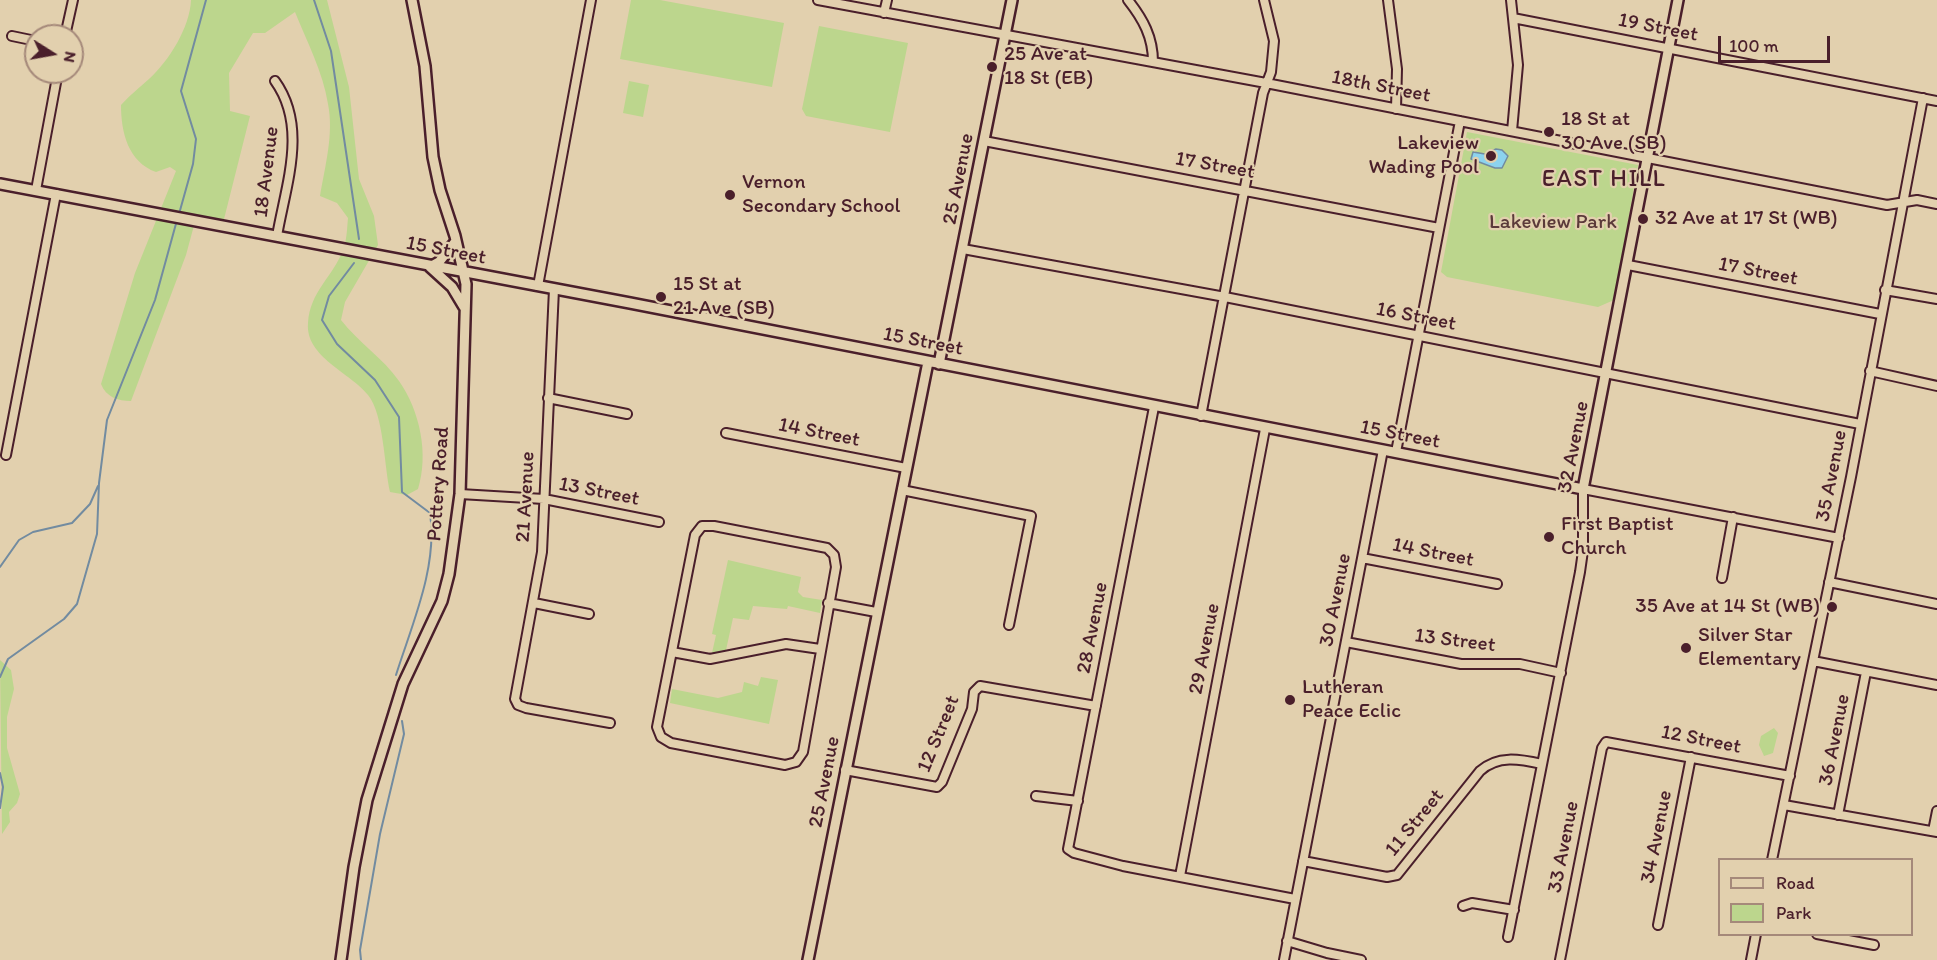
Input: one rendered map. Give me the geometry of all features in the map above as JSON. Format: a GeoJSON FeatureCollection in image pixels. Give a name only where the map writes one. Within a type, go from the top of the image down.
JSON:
{"type":"FeatureCollection","features":[{"type":"Feature","properties":{"kind":"street"},"geometry":{"type":"LineString","coordinates":[[68,24],[73,0]]}},
{"type":"Feature","properties":{"kind":"street","name":"Pottery Road"},"geometry":{"type":"LineString","coordinates":[[341,960],[354,867],[367,800],[403,684],[442,601],[449,574],[460,494],[464,273],[433,157],[425,66],[412,0]]}},
{"type":"Feature","properties":{"kind":"street"},"geometry":{"type":"LineString","coordinates":[[538,286],[591,0]]}},
{"type":"Feature","properties":{"kind":"street","name":"18th Street"},"geometry":{"type":"LineString","coordinates":[[818,0],[1266,83],[1887,205],[1917,200],[1937,204]]}},
{"type":"Feature","properties":{"kind":"street"},"geometry":{"type":"LineString","coordinates":[[884,13],[887,0]]}},
{"type":"Feature","properties":{"kind":"street","name":"25 Avenue"},"geometry":{"type":"LineString","coordinates":[[939,364],[1012,0]]}},
{"type":"Feature","properties":{"kind":"street"},"geometry":{"type":"LineString","coordinates":[[1128,0],[1143,21],[1153,44],[1153,62]]}},
{"type":"Feature","properties":{"kind":"street"},"geometry":{"type":"LineString","coordinates":[[1201,417],[1266,83],[1271,72],[1274,41],[1264,0]]}},
{"type":"Feature","properties":{"kind":"street"},"geometry":{"type":"LineString","coordinates":[[1388,0],[1397,69],[1396,109]]}},
{"type":"Feature","properties":{"kind":"street"},"geometry":{"type":"LineString","coordinates":[[1511,0],[1518,65],[1512,131]]}},
{"type":"Feature","properties":{"kind":"street","name":"32 Avenue"},"geometry":{"type":"LineString","coordinates":[[1509,937],[1583,551],[1583,489],[1650,158],[1678,0]]}},
{"type":"Feature","properties":{"kind":"street","name":"19 Street"},"geometry":{"type":"LineString","coordinates":[[1513,18],[1937,101]]}},
{"type":"Feature","properties":{"kind":"street"},"geometry":{"type":"LineString","coordinates":[[12,36],[24,38]]}},
{"type":"Feature","properties":{"kind":"street","name":"18 Avenue"},"geometry":{"type":"LineString","coordinates":[[275,81],[289,106],[294,139],[277,236]]}},
{"type":"Feature","properties":{"kind":"street"},"geometry":{"type":"LineString","coordinates":[[36,190],[56,84]]}},
{"type":"Feature","properties":{"kind":"street","name":"35 Avenue"},"geometry":{"type":"LineString","coordinates":[[1772,858],[1839,538],[1880,314],[1923,99]]}},
{"type":"Feature","properties":{"kind":"street"},"geometry":{"type":"LineString","coordinates":[[1395,452],[1460,121]]}},
{"type":"Feature","properties":{"kind":"street","name":"17 Street"},"geometry":{"type":"LineString","coordinates":[[984,141],[1245,189],[1438,228]]}},
{"type":"Feature","properties":{"kind":"street","name":"15 Street"},"geometry":{"type":"LineString","coordinates":[[0,184],[1839,538]]}},
{"type":"Feature","properties":{"kind":"street"},"geometry":{"type":"LineString","coordinates":[[6,455],[56,194]]}},
{"type":"Feature","properties":{"kind":"street"},"geometry":{"type":"LineString","coordinates":[[456,241],[439,262],[430,267],[452,287],[465,310]]}},
{"type":"Feature","properties":{"kind":"street","name":"16 Street"},"geometry":{"type":"LineString","coordinates":[[963,249],[1225,297],[1860,424]]}},
{"type":"Feature","properties":{"kind":"street","name":"17 Street"},"geometry":{"type":"LineString","coordinates":[[1628,265],[1880,314]]}},
{"type":"Feature","properties":{"kind":"street","name":"21 Avenue"},"geometry":{"type":"LineString","coordinates":[[554,289],[542,552],[515,699],[518,705],[610,723]]}},
{"type":"Feature","properties":{"kind":"street"},"geometry":{"type":"LineString","coordinates":[[1885,290],[1937,299]]}},
{"type":"Feature","properties":{"kind":"street","name":"25 Avenue"},"geometry":{"type":"LineString","coordinates":[[808,960],[928,362]]}},
{"type":"Feature","properties":{"kind":"street"},"geometry":{"type":"LineString","coordinates":[[1870,371],[1937,386]]}},
{"type":"Feature","properties":{"kind":"street"},"geometry":{"type":"LineString","coordinates":[[548,398],[627,414]]}},
{"type":"Feature","properties":{"kind":"street","name":"28 Avenue"},"geometry":{"type":"LineString","coordinates":[[1155,407],[1068,849],[1074,853],[1180,876]]}},
{"type":"Feature","properties":{"kind":"street","name":"29 Avenue"},"geometry":{"type":"LineString","coordinates":[[1180,876],[1265,429]]}},
{"type":"Feature","properties":{"kind":"street","name":"14 Street"},"geometry":{"type":"LineString","coordinates":[[726,433],[906,468]]}},
{"type":"Feature","properties":{"kind":"street","name":"30 Avenue"},"geometry":{"type":"LineString","coordinates":[[1284,960],[1383,450]]}},
{"type":"Feature","properties":{"kind":"street"},"geometry":{"type":"LineString","coordinates":[[902,490],[1031,516],[1009,625]]}},
{"type":"Feature","properties":{"kind":"street","name":"13 Street"},"geometry":{"type":"LineString","coordinates":[[460,494],[544,499],[659,522]]}},
{"type":"Feature","properties":{"kind":"street"},"geometry":{"type":"LineString","coordinates":[[1722,578],[1733,517]]}},
{"type":"Feature","properties":{"kind":"street","name":"25 Avenue"},"geometry":{"type":"LineString","coordinates":[[702,526],[714,526],[827,548],[834,555],[836,567],[828,603],[803,752],[796,762],[785,765],[671,743],[661,737],[657,727],[695,535],[702,526]]}},
{"type":"Feature","properties":{"kind":"street","name":"14 Street"},"geometry":{"type":"LineString","coordinates":[[1362,558],[1497,584]]}},
{"type":"Feature","properties":{"kind":"street"},"geometry":{"type":"LineString","coordinates":[[1829,582],[1937,604]]}},
{"type":"Feature","properties":{"kind":"street"},"geometry":{"type":"LineString","coordinates":[[534,603],[589,614]]}},
{"type":"Feature","properties":{"kind":"street"},"geometry":{"type":"LineString","coordinates":[[828,603],[876,612]]}},
{"type":"Feature","properties":{"kind":"street","name":"13 Street"},"geometry":{"type":"LineString","coordinates":[[1346,642],[1461,664],[1520,664],[1561,673]]}},
{"type":"Feature","properties":{"kind":"street"},"geometry":{"type":"LineString","coordinates":[[672,652],[710,659],[786,644],[820,649]]}},
{"type":"Feature","properties":{"kind":"street"},"geometry":{"type":"LineString","coordinates":[[1813,661],[1937,685]]}},
{"type":"Feature","properties":{"kind":"street","name":"36 Avenue"},"geometry":{"type":"LineString","coordinates":[[1838,815],[1866,672]]}},
{"type":"Feature","properties":{"kind":"street","name":"12 Street"},"geometry":{"type":"LineString","coordinates":[[845,770],[937,787],[942,782],[972,709],[974,692],[980,686],[1096,706]]}},
{"type":"Feature","properties":{"kind":"street","name":"12 Street"},"geometry":{"type":"LineString","coordinates":[[1606,742],[1790,776]]}},
{"type":"Feature","properties":{"kind":"street","name":"33 Avenue"},"geometry":{"type":"LineString","coordinates":[[1560,960],[1602,748],[1606,742]]}},
{"type":"Feature","properties":{"kind":"street","name":"34 Avenue"},"geometry":{"type":"LineString","coordinates":[[1658,924],[1690,757]]}},
{"type":"Feature","properties":{"kind":"street","name":"11 Street"},"geometry":{"type":"LineString","coordinates":[[1304,861],[1388,877],[1397,875],[1480,771],[1490,763],[1505,759],[1542,764]]}},
{"type":"Feature","properties":{"kind":"street"},"geometry":{"type":"LineString","coordinates":[[1036,796],[1078,801]]}},
{"type":"Feature","properties":{"kind":"street"},"geometry":{"type":"LineString","coordinates":[[1784,805],[1935,832],[1937,810]]}},
{"type":"Feature","properties":{"kind":"street"},"geometry":{"type":"LineString","coordinates":[[1180,876],[1295,899]]}},
{"type":"Feature","properties":{"kind":"street"},"geometry":{"type":"LineString","coordinates":[[1463,906],[1472,903],[1514,910]]}},
{"type":"Feature","properties":{"kind":"street"},"geometry":{"type":"LineString","coordinates":[[1751,960],[1756,936]]}},
{"type":"Feature","properties":{"kind":"street"},"geometry":{"type":"LineString","coordinates":[[1827,936],[1874,945]]}},
{"type":"Feature","properties":{"kind":"street"},"geometry":{"type":"LineString","coordinates":[[1287,941],[1340,958],[1361,960]]}},
{"type":"Feature","properties":{"kind":"green space"},"geometry":{"type":"Polygon","coordinates":[[[191,0],[327,0],[349,87],[359,179],[374,216],[378,245],[345,302],[341,320],[393,373],[406,393],[417,419],[423,462],[418,489],[407,495],[390,492],[380,427],[368,395],[321,355],[309,335],[308,323],[313,302],[339,260],[346,238],[348,218],[337,203],[320,196],[328,150],[330,115],[322,80],[295,12],[265,33],[253,33],[229,73],[230,111],[250,116],[223,223],[196,218],[186,255],[131,401],[113,397],[101,384],[135,273],[176,171],[170,167],[156,172],[146,167],[133,154],[125,135],[121,105],[157,72],[171,53],[183,32],[191,0]]]}},
{"type":"Feature","properties":{"kind":"green space"},"geometry":{"type":"Polygon","coordinates":[[[631,0],[660,0],[784,23],[772,87],[620,59],[631,0]]]}},
{"type":"Feature","properties":{"kind":"green space"},"geometry":{"type":"Polygon","coordinates":[[[819,26],[908,43],[890,132],[806,116],[802,109],[819,26]]]}},
{"type":"Feature","properties":{"kind":"green space"},"geometry":{"type":"Polygon","coordinates":[[[629,81],[649,85],[643,117],[623,113],[629,81]]]}},
{"type":"Feature","properties":{"kind":"green space","name":"Lakeview Park"},"geometry":{"type":"Polygon","coordinates":[[[1467,132],[1638,165],[1614,300],[1598,307],[1447,277],[1441,272],[1467,132]]]}},
{"type":"Feature","properties":{"kind":"green space"},"geometry":{"type":"Polygon","coordinates":[[[728,560],[801,577],[798,592],[803,597],[822,600],[820,613],[788,606],[787,609],[753,606],[749,620],[733,618],[726,650],[712,653],[716,635],[712,634],[728,560]]]}},
{"type":"Feature","properties":{"kind":"green space"},"geometry":{"type":"Polygon","coordinates":[[[0,660],[11,670],[14,689],[7,717],[7,748],[20,794],[17,803],[9,812],[10,822],[2,834],[0,660]]]}},
{"type":"Feature","properties":{"kind":"green space"},"geometry":{"type":"Polygon","coordinates":[[[761,677],[778,680],[769,724],[670,703],[672,689],[718,698],[742,692],[744,682],[758,686],[761,677]]]}},
{"type":"Feature","properties":{"kind":"green space"},"geometry":{"type":"Polygon","coordinates":[[[1774,728],[1778,733],[1773,753],[1764,756],[1759,745],[1761,736],[1774,728]]]}},
{"type":"Feature","properties":{"kind":"water"},"geometry":{"type":"Polygon","coordinates":[[[1496,149],[1502,150],[1508,156],[1502,168],[1495,168],[1471,159],[1473,152],[1485,154],[1496,149]]]}},
{"type":"Feature","properties":{"kind":"waterway"},"geometry":{"type":"LineString","coordinates":[[179,214],[193,164],[196,139],[181,91],[206,0]]}},
{"type":"Feature","properties":{"kind":"waterway"},"geometry":{"type":"LineString","coordinates":[[314,0],[331,51],[359,239]]}},
{"type":"Feature","properties":{"kind":"waterway"},"geometry":{"type":"LineString","coordinates":[[0,677],[8,659],[64,619],[77,604],[97,534],[99,483],[107,420],[155,300],[177,220]]}},
{"type":"Feature","properties":{"kind":"waterway"},"geometry":{"type":"LineString","coordinates":[[354,263],[329,296],[322,320],[337,344],[375,380],[399,417],[402,492],[430,513],[430,554],[427,575],[396,675]]}},
{"type":"Feature","properties":{"kind":"waterway"},"geometry":{"type":"LineString","coordinates":[[0,567],[19,540],[33,532],[72,523],[90,504],[98,486]]}},
{"type":"Feature","properties":{"kind":"waterway"},"geometry":{"type":"LineString","coordinates":[[361,960],[360,950],[380,834],[404,734],[402,721]]}},
{"type":"Feature","properties":{"kind":"waterway"},"geometry":{"type":"LineString","coordinates":[[0,773],[3,787],[0,808]]}},
{"type":"Feature","properties":{"kind":"place","name":"25 Ave at 18 St (EB)"},"geometry":{"type":"Point","coordinates":[992,67]}},
{"type":"Feature","properties":{"kind":"place","name":"18 St at 30 Ave (SB)"},"geometry":{"type":"Point","coordinates":[1549,132]}},
{"type":"Feature","properties":{"kind":"place","name":"Lakeview Wading Pool"},"geometry":{"type":"Point","coordinates":[1491,156]}},
{"type":"Feature","properties":{"kind":"place","name":"Vernon Secondary School"},"geometry":{"type":"Point","coordinates":[730,195]}},
{"type":"Feature","properties":{"kind":"place","name":"32 Ave at 17 St (WB)"},"geometry":{"type":"Point","coordinates":[1643,219]}},
{"type":"Feature","properties":{"kind":"place","name":"15 St at 21 Ave (SB)"},"geometry":{"type":"Point","coordinates":[661,297]}},
{"type":"Feature","properties":{"kind":"place","name":"First Baptist Church"},"geometry":{"type":"Point","coordinates":[1549,537]}},
{"type":"Feature","properties":{"kind":"place","name":"35 Ave at 14 St (WB)"},"geometry":{"type":"Point","coordinates":[1832,607]}},
{"type":"Feature","properties":{"kind":"place","name":"Silver Star Elementary"},"geometry":{"type":"Point","coordinates":[1686,648]}},
{"type":"Feature","properties":{"kind":"place","name":"Lutheran Peace Eclic"},"geometry":{"type":"Point","coordinates":[1290,700]}},
{"type":"Feature","properties":{"kind":"district","name":"EAST HILL"},"geometry":{"type":"Point","coordinates":[1604,180]}}]}
